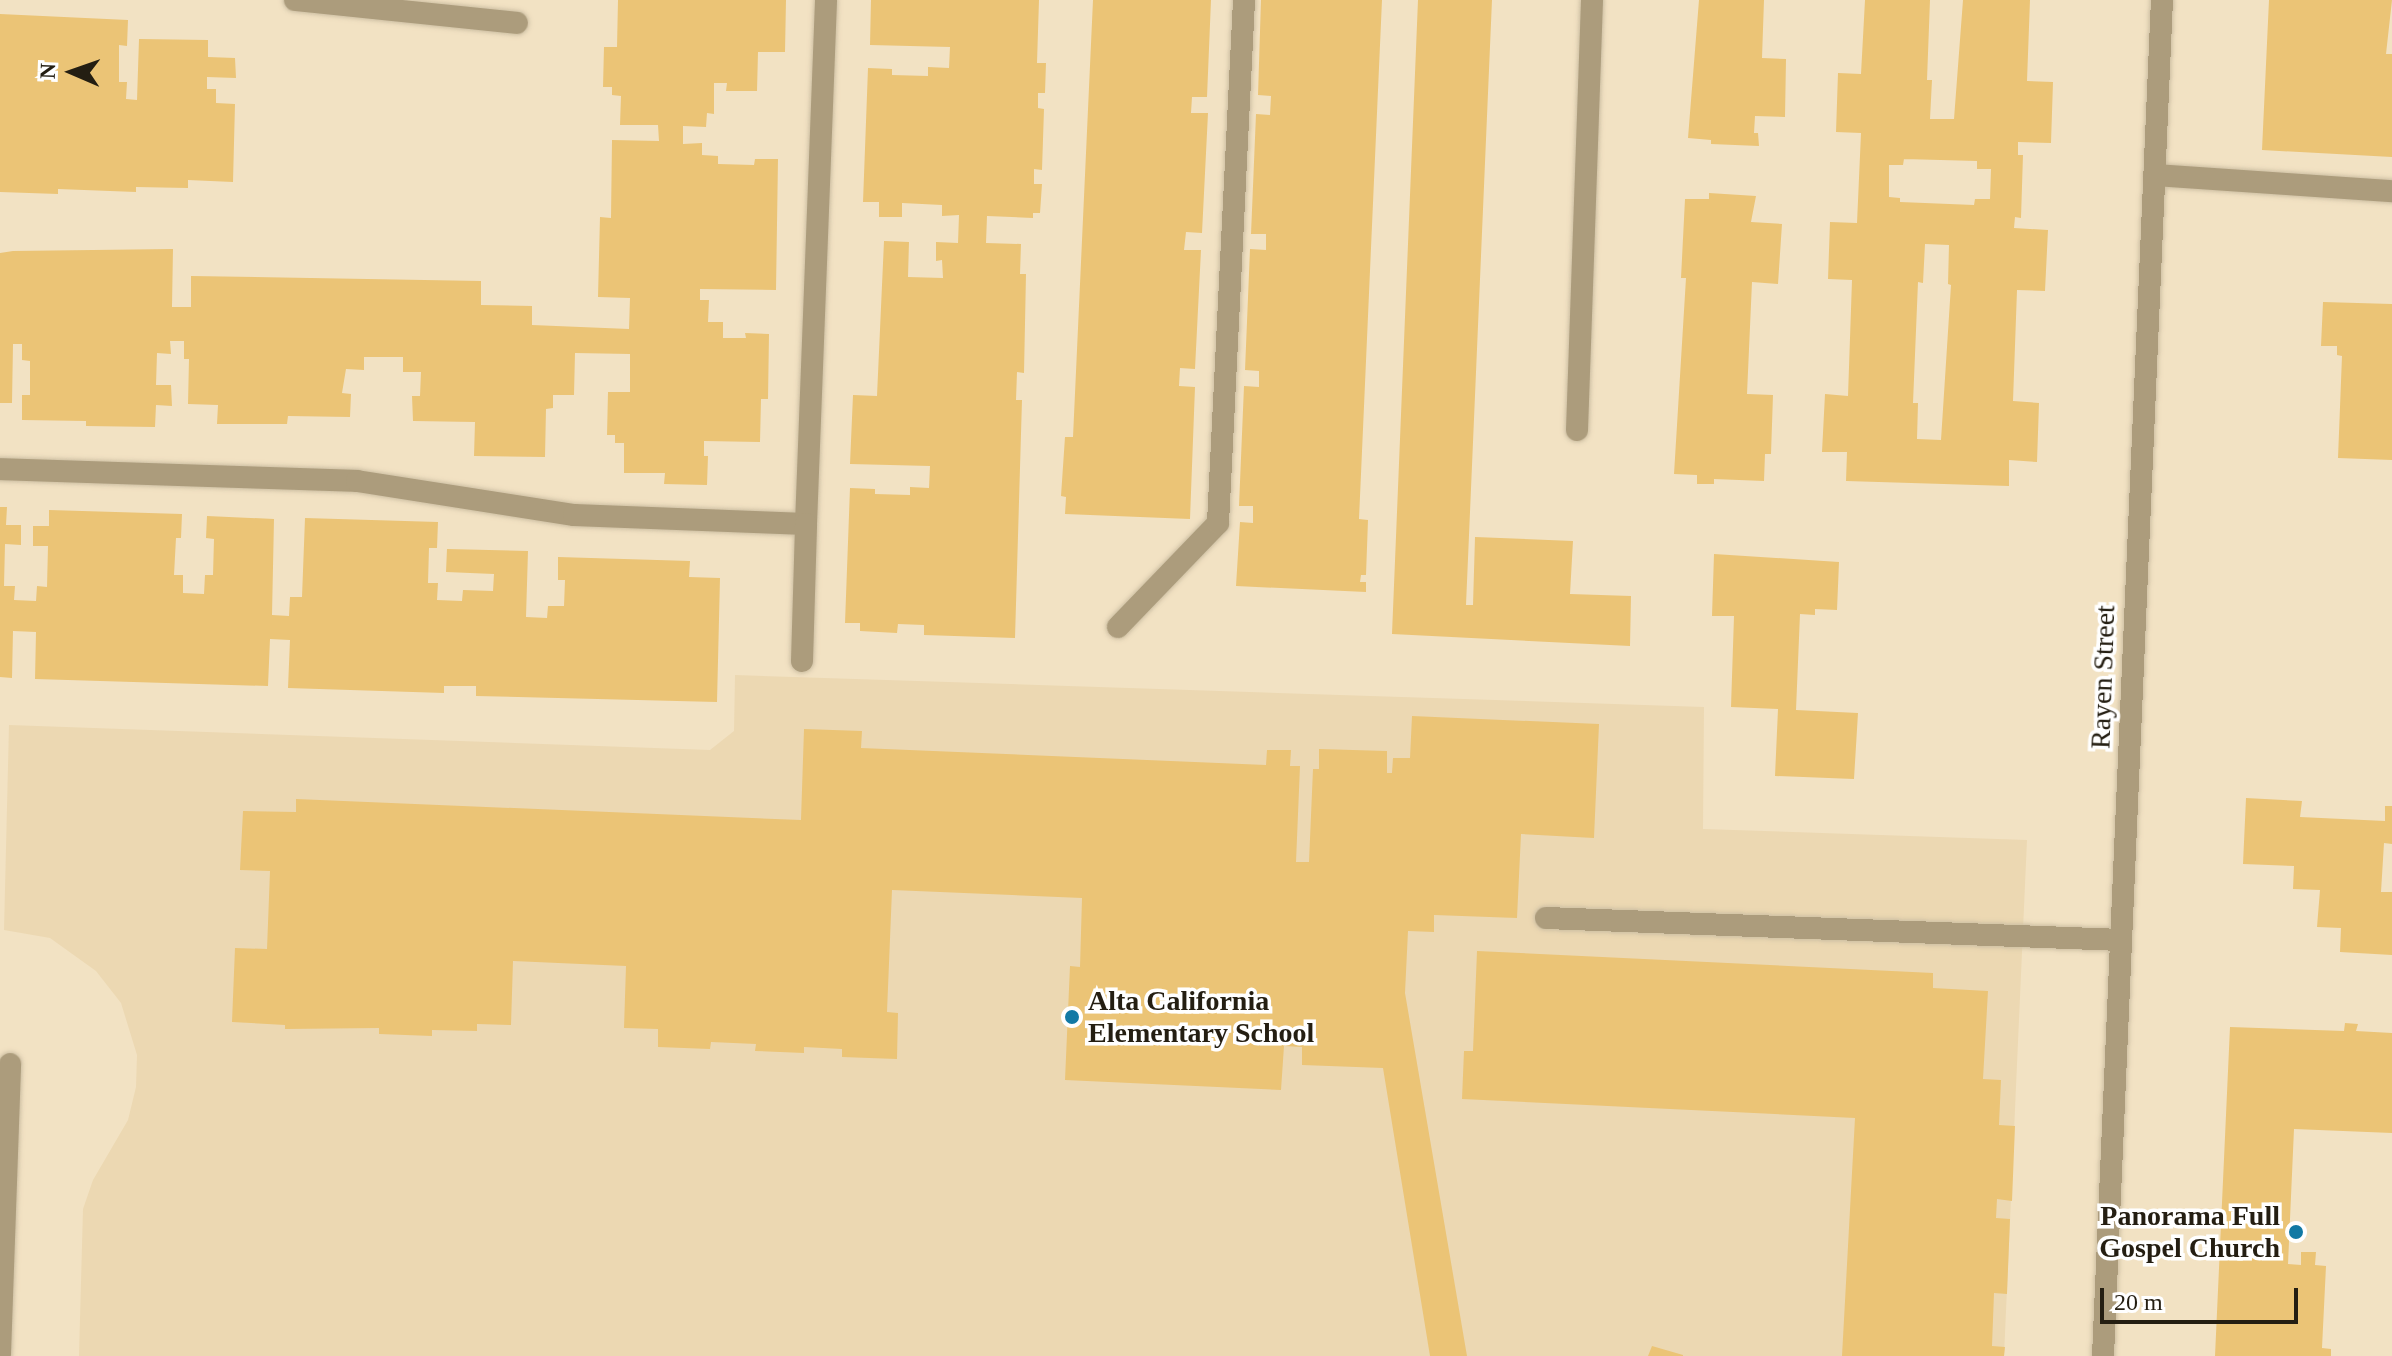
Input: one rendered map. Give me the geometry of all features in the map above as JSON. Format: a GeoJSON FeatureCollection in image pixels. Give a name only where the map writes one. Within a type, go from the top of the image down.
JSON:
{"type":"FeatureCollection","features":[{"type":"Feature","properties":{"kind":"street"},"geometry":{"type":"LineString","coordinates":[[295,0],[517,23]]}},
{"type":"Feature","properties":{"kind":"street"},"geometry":{"type":"LineString","coordinates":[[802,661],[826,0]]}},
{"type":"Feature","properties":{"kind":"street"},"geometry":{"type":"LineString","coordinates":[[1118,627],[1218,523],[1244,0]]}},
{"type":"Feature","properties":{"kind":"street"},"geometry":{"type":"LineString","coordinates":[[1577,430],[1592,0]]}},
{"type":"Feature","properties":{"kind":"street","name":"Rayen Street"},"geometry":{"type":"LineString","coordinates":[[2103,1356],[2162,0]]}},
{"type":"Feature","properties":{"kind":"street"},"geometry":{"type":"LineString","coordinates":[[2155,175],[2392,191]]}},
{"type":"Feature","properties":{"kind":"street"},"geometry":{"type":"LineString","coordinates":[[0,469],[357,481],[574,515],[806,524]]}},
{"type":"Feature","properties":{"kind":"street"},"geometry":{"type":"LineString","coordinates":[[1546,918],[2121,940]]}},
{"type":"Feature","properties":{"kind":"street"},"geometry":{"type":"LineString","coordinates":[[0,1354],[10,1064]]}},
{"type":"Feature","properties":{"kind":"shaded area","name":"Alta California Elementary School"},"geometry":{"type":"Polygon","coordinates":[[[735,675],[1704,707],[1703,829],[2027,840],[2004,1356],[79,1356],[83,1209],[93,1180],[128,1120],[136,1087],[137,1055],[121,1003],[96,971],[50,938],[4,930],[9,725],[710,750],[734,731],[735,675]]]}},
{"type":"Feature","properties":{"kind":"building"},"geometry":{"type":"Polygon","coordinates":[[[618,0],[786,0],[785,52],[758,52],[757,91],[726,91],[727,83],[714,83],[714,114],[707,113],[706,127],[683,126],[683,144],[702,143],[702,155],[718,156],[718,164],[754,165],[755,159],[778,159],[776,290],[700,289],[700,300],[709,300],[708,322],[723,322],[723,338],[746,338],[745,333],[769,334],[768,399],[761,399],[760,442],[704,441],[704,456],[708,456],[707,485],[664,484],[665,473],[624,473],[624,443],[615,443],[615,435],[607,435],[608,392],[630,392],[630,354],[575,353],[574,395],[553,395],[553,408],[546,409],[545,457],[474,456],[475,422],[413,421],[412,396],[420,396],[421,372],[403,372],[403,357],[364,357],[364,370],[346,369],[342,393],[351,394],[350,417],[288,416],[287,424],[217,424],[218,405],[188,404],[189,359],[184,359],[184,341],[170,341],[171,354],[157,353],[156,385],[171,385],[172,406],[156,405],[155,427],[86,426],[86,421],[22,420],[22,395],[30,395],[30,361],[22,360],[22,344],[13,344],[12,403],[0,403],[0,253],[13,251],[173,249],[172,307],[191,307],[191,276],[481,281],[481,305],[532,306],[532,325],[629,329],[630,298],[598,297],[600,217],[611,218],[612,140],[659,141],[658,125],[620,125],[621,96],[612,95],[612,87],[603,87],[604,47],[617,47],[618,0]]]}},
{"type":"Feature","properties":{"kind":"building"},"geometry":{"type":"Polygon","coordinates":[[[871,0],[1039,0],[1037,63],[1046,63],[1045,93],[1038,93],[1038,108],[1044,109],[1042,170],[1034,169],[1034,184],[1042,184],[1040,213],[1033,213],[1033,218],[987,216],[986,243],[1021,244],[1020,274],[1026,274],[1024,373],[1017,372],[1016,400],[1022,400],[1015,638],[924,635],[924,625],[898,624],[897,633],[860,631],[860,623],[845,623],[850,488],[875,489],[875,494],[910,495],[910,487],[929,488],[930,466],[850,464],[853,395],[877,396],[884,241],[909,242],[908,277],[943,278],[942,260],[936,261],[936,242],[958,243],[959,215],[942,216],[942,205],[902,203],[902,217],[879,217],[879,202],[863,202],[868,68],[892,69],[892,75],[928,76],[928,67],[949,68],[950,47],[870,45],[871,0]]]}},
{"type":"Feature","properties":{"kind":"building"},"geometry":{"type":"Polygon","coordinates":[[[1093,0],[1211,0],[1207,97],[1192,97],[1191,113],[1208,113],[1202,233],[1186,232],[1184,250],[1201,250],[1195,369],[1180,368],[1179,386],[1195,387],[1190,519],[1065,514],[1066,497],[1061,496],[1065,437],[1073,437],[1093,0]]]}},
{"type":"Feature","properties":{"kind":"building"},"geometry":{"type":"Polygon","coordinates":[[[1261,0],[1382,0],[1359,519],[1368,520],[1366,575],[1361,575],[1360,582],[1366,582],[1366,592],[1236,586],[1240,522],[1253,523],[1253,506],[1239,506],[1244,386],[1259,387],[1259,371],[1245,370],[1250,249],[1266,250],[1266,234],[1251,234],[1256,114],[1270,115],[1271,96],[1258,95],[1261,0]]]}},
{"type":"Feature","properties":{"kind":"building"},"geometry":{"type":"Polygon","coordinates":[[[1418,0],[1492,0],[1466,605],[1473,605],[1475,537],[1573,541],[1570,594],[1631,596],[1630,646],[1392,634],[1418,0]]]}},
{"type":"Feature","properties":{"kind":"building"},"geometry":{"type":"Polygon","coordinates":[[[1699,0],[1764,0],[1762,58],[1786,59],[1785,117],[1755,116],[1754,133],[1758,133],[1759,146],[1711,144],[1711,140],[1688,138],[1699,0]]]}},
{"type":"Feature","properties":{"kind":"building"},"geometry":{"type":"Polygon","coordinates":[[[1865,0],[1930,0],[1927,80],[1932,80],[1930,119],[1954,119],[1963,0],[2030,0],[2027,81],[2053,82],[2051,143],[2018,142],[2018,155],[2023,155],[2021,218],[2015,217],[2014,228],[2048,230],[2045,291],[2017,290],[2013,401],[2039,403],[2037,462],[2009,460],[2009,486],[1846,481],[1847,452],[1822,452],[1825,394],[1848,396],[1852,280],[1828,279],[1830,222],[1857,223],[1861,133],[1836,132],[1838,73],[1861,74],[1865,0]],[[1904,159],[1903,165],[1889,165],[1889,197],[1900,198],[1900,202],[1974,205],[1975,199],[1990,199],[1991,169],[1977,169],[1977,161],[1904,159]],[[1925,244],[1923,283],[1918,282],[1913,403],[1918,403],[1917,439],[1941,440],[1951,285],[1948,284],[1949,245],[1925,244]]]}},
{"type":"Feature","properties":{"kind":"building"},"geometry":{"type":"Polygon","coordinates":[[[2269,0],[2392,0],[2386,54],[2392,54],[2392,157],[2262,150],[2269,0]]]}},
{"type":"Feature","properties":{"kind":"building"},"geometry":{"type":"Polygon","coordinates":[[[0,14],[128,20],[127,46],[119,45],[119,82],[127,82],[126,99],[137,100],[139,39],[208,40],[208,57],[235,58],[236,78],[207,77],[207,89],[216,89],[216,103],[235,104],[233,182],[188,180],[188,188],[136,187],[136,192],[58,189],[58,194],[0,192],[0,14]]]}},
{"type":"Feature","properties":{"kind":"building"},"geometry":{"type":"Polygon","coordinates":[[[1709,193],[1756,196],[1751,222],[1782,224],[1778,284],[1752,282],[1747,394],[1773,395],[1771,454],[1765,454],[1764,481],[1714,479],[1714,484],[1697,484],[1697,475],[1674,474],[1686,278],[1681,278],[1685,199],[1709,199],[1709,193]]]}},
{"type":"Feature","properties":{"kind":"building"},"geometry":{"type":"Polygon","coordinates":[[[2323,302],[2392,304],[2392,460],[2338,458],[2342,356],[2337,355],[2337,346],[2321,346],[2323,302]]]}},
{"type":"Feature","properties":{"kind":"building"},"geometry":{"type":"Polygon","coordinates":[[[0,507],[7,507],[6,525],[21,525],[21,545],[5,544],[4,586],[15,586],[14,600],[36,601],[37,586],[47,587],[48,546],[33,546],[33,526],[49,526],[49,510],[182,514],[181,538],[176,538],[174,575],[183,575],[183,593],[204,594],[205,575],[213,575],[214,539],[206,538],[207,516],[274,519],[272,615],[289,616],[290,597],[302,597],[305,518],[438,522],[437,548],[429,548],[428,583],[438,583],[437,600],[462,601],[463,590],[493,591],[494,574],[446,572],[447,549],[528,551],[526,617],[547,618],[548,606],[564,606],[565,580],[558,580],[558,557],[690,561],[689,577],[720,578],[717,702],[476,696],[476,686],[444,686],[444,693],[288,688],[290,640],[270,639],[268,686],[35,679],[36,632],[13,631],[12,678],[0,677],[0,507]]]}},
{"type":"Feature","properties":{"kind":"building"},"geometry":{"type":"Polygon","coordinates":[[[1714,554],[1839,562],[1837,610],[1815,609],[1815,615],[1800,614],[1796,710],[1858,713],[1854,779],[1775,776],[1778,709],[1731,707],[1734,616],[1712,616],[1714,554]]]}},
{"type":"Feature","properties":{"kind":"building"},"geometry":{"type":"Polygon","coordinates":[[[1412,716],[1599,724],[1594,838],[1521,834],[1517,918],[1434,915],[1434,932],[1408,931],[1405,993],[1467,1356],[1430,1356],[1383,1068],[1302,1065],[1302,1047],[1284,1046],[1281,1090],[1065,1080],[1070,966],[1080,967],[1082,898],[892,890],[887,1012],[898,1013],[897,1059],[842,1057],[842,1049],[804,1047],[804,1053],[755,1051],[756,1044],[711,1042],[710,1049],[658,1047],[658,1029],[624,1028],[626,966],[513,961],[511,1025],[477,1024],[477,1031],[432,1030],[432,1036],[379,1034],[379,1028],[285,1029],[285,1025],[232,1022],[235,948],[267,949],[270,871],[240,870],[243,811],[296,812],[296,799],[801,820],[804,729],[862,731],[861,748],[1266,765],[1267,750],[1291,750],[1290,766],[1300,766],[1296,862],[1309,862],[1313,769],[1319,769],[1319,749],[1387,751],[1387,773],[1392,773],[1393,758],[1410,758],[1412,716]]]}},
{"type":"Feature","properties":{"kind":"building"},"geometry":{"type":"Polygon","coordinates":[[[2246,798],[2302,801],[2300,817],[2385,821],[2385,806],[2392,806],[2392,844],[2384,843],[2381,892],[2392,892],[2392,955],[2340,952],[2341,928],[2317,927],[2320,890],[2293,889],[2294,866],[2243,864],[2246,798]]]}},
{"type":"Feature","properties":{"kind":"building"},"geometry":{"type":"Polygon","coordinates":[[[1477,951],[1933,973],[1933,988],[1988,991],[1983,1079],[2001,1080],[1999,1125],[2015,1126],[2012,1201],[1997,1199],[1996,1218],[2010,1219],[2007,1294],[1994,1293],[1992,1346],[2005,1347],[2004,1356],[1842,1356],[1855,1118],[1462,1099],[1464,1051],[1473,1051],[1477,951]]]}},
{"type":"Feature","properties":{"kind":"building"},"geometry":{"type":"Polygon","coordinates":[[[2345,1023],[2358,1024],[2356,1031],[2392,1033],[2392,1133],[2294,1129],[2288,1264],[2301,1265],[2301,1252],[2316,1252],[2315,1265],[2326,1266],[2322,1348],[2331,1349],[2331,1356],[2215,1356],[2230,1027],[2344,1031],[2345,1023]]]}},
{"type":"Feature","properties":{"kind":"building"},"geometry":{"type":"Polygon","coordinates":[[[1652,1346],[1683,1355],[1683,1356],[1648,1356],[1652,1346]]]}},
{"type":"Feature","properties":{"kind":"place","name":"Alta California Elementary School"},"geometry":{"type":"Point","coordinates":[1072,1017]}},
{"type":"Feature","properties":{"kind":"place","name":"Panorama Full Gospel Church"},"geometry":{"type":"Point","coordinates":[2296,1232]}}]}
